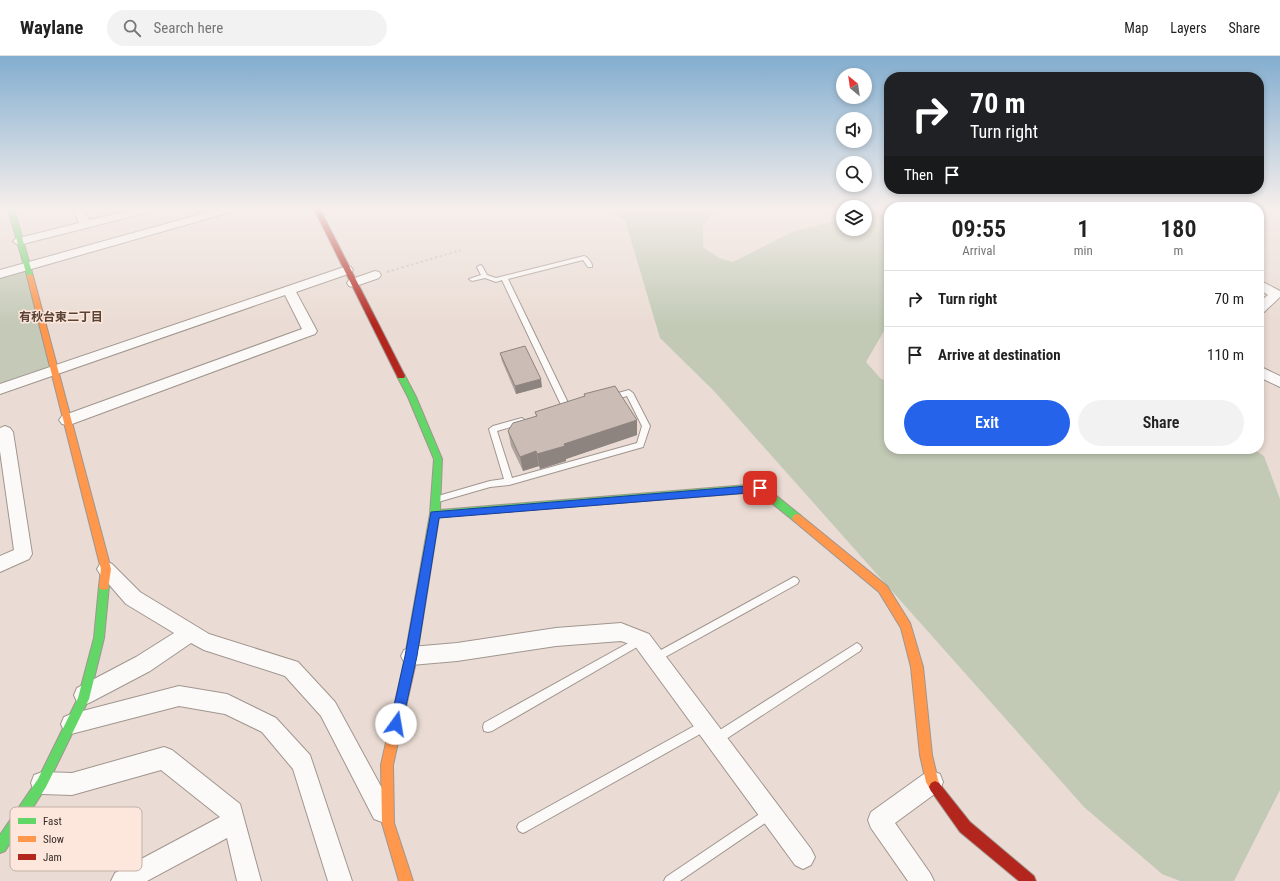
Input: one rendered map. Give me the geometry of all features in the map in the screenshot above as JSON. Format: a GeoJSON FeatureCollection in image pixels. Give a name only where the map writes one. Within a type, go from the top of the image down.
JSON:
{"type":"FeatureCollection","features":[{"type":"Feature","properties":{"kind":"street"},"geometry":{"type":"LineString","coordinates":[[21,248],[106,569],[99,638],[84,695],[42,783],[26,807]]}},
{"type":"Feature","properties":{"kind":"street"},"geometry":{"type":"LineString","coordinates":[[0,274],[93,248]]}},
{"type":"Feature","properties":{"kind":"street"},"geometry":{"type":"LineString","coordinates":[[336,248],[412,397],[438,459],[437,500],[435,514],[411,656],[387,765],[388,823]]}},
{"type":"Feature","properties":{"kind":"street"},"geometry":{"type":"LineString","coordinates":[[0,389],[347,270]]}},
{"type":"Feature","properties":{"kind":"street"},"geometry":{"type":"LineString","coordinates":[[353,283],[375,275]]}},
{"type":"Feature","properties":{"kind":"street"},"geometry":{"type":"LineString","coordinates":[[1264,287],[1276,294],[1264,305]]}},
{"type":"Feature","properties":{"kind":"street"},"geometry":{"type":"LineString","coordinates":[[67,420],[310,331],[289,290]]}},
{"type":"Feature","properties":{"kind":"street"},"geometry":{"type":"LineString","coordinates":[[1264,374],[1280,382]]}},
{"type":"Feature","properties":{"kind":"street"},"geometry":{"type":"LineString","coordinates":[[0,434],[4,432],[23,554],[0,564]]}},
{"type":"Feature","properties":{"kind":"street"},"geometry":{"type":"LineString","coordinates":[[435,514],[760,488],[883,589],[906,626],[917,667],[926,755],[932,782],[965,827],[1029,881]]}},
{"type":"Feature","properties":{"kind":"street"},"geometry":{"type":"LineString","coordinates":[[106,569],[133,598],[204,641],[291,669],[328,709],[388,823],[406,881]]}},
{"type":"Feature","properties":{"kind":"street"},"geometry":{"type":"LineString","coordinates":[[411,656],[457,652],[556,637],[621,632],[642,640],[803,857]]}},
{"type":"Feature","properties":{"kind":"street"},"geometry":{"type":"LineString","coordinates":[[84,695],[143,664],[190,633]]}},
{"type":"Feature","properties":{"kind":"street"},"geometry":{"type":"LineString","coordinates":[[71,724],[180,696],[226,704],[269,725],[302,763],[340,881]]}},
{"type":"Feature","properties":{"kind":"street"},"geometry":{"type":"LineString","coordinates":[[42,783],[72,784],[164,758],[232,812],[248,881]]}},
{"type":"Feature","properties":{"kind":"street"},"geometry":{"type":"LineString","coordinates":[[922,881],[879,820],[932,782]]}},
{"type":"Feature","properties":{"kind":"street"},"geometry":{"type":"LineString","coordinates":[[142,870],[234,822]]}},
{"type":"Feature","properties":{"kind":"street"},"geometry":{"type":"LineString","coordinates":[[0,846],[10,831]]}},
{"type":"Feature","properties":{"kind":"street"},"geometry":{"type":"LineString","coordinates":[[122,881],[141,871]]}},
{"type":"Feature","properties":{"kind":"lane"},"geometry":{"type":"LineString","coordinates":[[472,279],[485,276],[496,280],[584,258],[590,266]]}},
{"type":"Feature","properties":{"kind":"lane"},"geometry":{"type":"LineString","coordinates":[[480,267],[485,276]]}},
{"type":"Feature","properties":{"kind":"lane"},"geometry":{"type":"LineString","coordinates":[[504,278],[568,409]]}},
{"type":"Feature","properties":{"kind":"lane"},"geometry":{"type":"LineString","coordinates":[[437,500],[490,484],[508,482],[640,445],[646,426],[629,393],[598,401]]}},
{"type":"Feature","properties":{"kind":"lane"},"geometry":{"type":"LineString","coordinates":[[508,482],[493,429],[530,419]]}},
{"type":"Feature","properties":{"kind":"lane"},"geometry":{"type":"LineString","coordinates":[[655,658],[794,581]]}},
{"type":"Feature","properties":{"kind":"lane"},"geometry":{"type":"LineString","coordinates":[[488,728],[642,640]]}},
{"type":"Feature","properties":{"kind":"lane"},"geometry":{"type":"LineString","coordinates":[[523,827],[710,732],[858,648]]}},
{"type":"Feature","properties":{"kind":"lane"},"geometry":{"type":"LineString","coordinates":[[670,881],[770,813]]}},
{"type":"Feature","properties":{"kind":"path"},"geometry":{"type":"LineString","coordinates":[[375,275],[461,250]]}},
{"type":"Feature","properties":{"kind":"green space"},"geometry":{"type":"Polygon","coordinates":[[[633,248],[704,248],[719,258],[733,262],[762,248],[884,248],[884,331],[866,362],[881,379],[884,380],[884,454],[1261,454],[1264,456],[1280,499],[1280,790],[1234,881],[1180,881],[1162,874],[1084,807],[714,391],[660,338],[633,248]]]}},
{"type":"Feature","properties":{"kind":"green space"},"geometry":{"type":"Polygon","coordinates":[[[27,266],[54,371],[0,389],[0,274],[27,266]]]}},
{"type":"Feature","properties":{"kind":"building"},"geometry":{"type":"Polygon","coordinates":[[[525,346],[541,379],[515,386],[500,353],[525,346]]]}},
{"type":"Feature","properties":{"kind":"building"},"geometry":{"type":"Polygon","coordinates":[[[615,386],[637,420],[564,444],[565,446],[537,454],[536,451],[520,457],[508,431],[513,423],[537,416],[535,412],[585,396],[584,394],[615,386]]]}},
{"type":"Feature","properties":{"kind":"traffic: fast"},"geometry":{"type":"LineString","coordinates":[[22,248],[30,276]]}},
{"type":"Feature","properties":{"kind":"traffic: fast"},"geometry":{"type":"LineString","coordinates":[[401,376],[412,397],[438,459],[435,514],[410,662]]}},
{"type":"Feature","properties":{"kind":"traffic: fast"},"geometry":{"type":"LineString","coordinates":[[435,514],[760,488],[797,518]]}},
{"type":"Feature","properties":{"kind":"traffic: fast"},"geometry":{"type":"LineString","coordinates":[[26,807],[42,783],[83,699],[99,638],[104,586]]}},
{"type":"Feature","properties":{"kind":"traffic: fast"},"geometry":{"type":"LineString","coordinates":[[0,846],[10,831]]}},
{"type":"Feature","properties":{"kind":"traffic: slow"},"geometry":{"type":"LineString","coordinates":[[30,276],[106,569],[104,586]]}},
{"type":"Feature","properties":{"kind":"traffic: slow"},"geometry":{"type":"LineString","coordinates":[[797,518],[883,589],[906,626],[917,667],[926,755],[932,782],[935,787]]}},
{"type":"Feature","properties":{"kind":"traffic: slow"},"geometry":{"type":"LineString","coordinates":[[406,881],[388,823],[387,765],[410,662]]}},
{"type":"Feature","properties":{"kind":"traffic: jam"},"geometry":{"type":"LineString","coordinates":[[336,248],[401,376]]}},
{"type":"Feature","properties":{"kind":"traffic: jam"},"geometry":{"type":"LineString","coordinates":[[935,787],[965,827],[1029,881]]}},
{"type":"Feature","properties":{"kind":"district","name":"有秋台東二丁目"},"geometry":{"type":"Point","coordinates":[61,317]}},
{"type":"Feature","properties":{"kind":"route"},"geometry":{"type":"LineString","coordinates":[[396,724],[411,656],[435,514],[760,488]]}}]}
